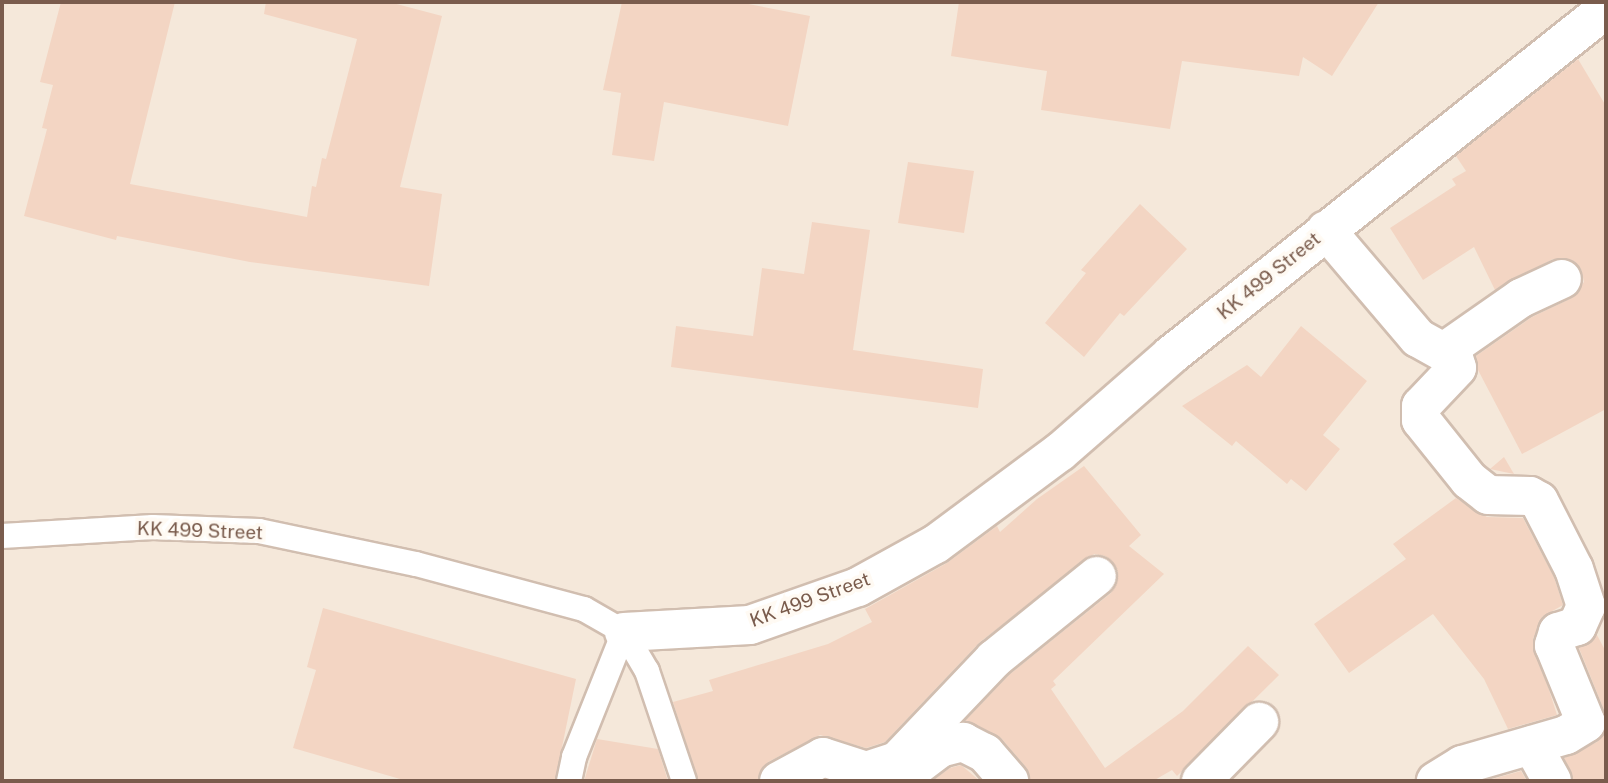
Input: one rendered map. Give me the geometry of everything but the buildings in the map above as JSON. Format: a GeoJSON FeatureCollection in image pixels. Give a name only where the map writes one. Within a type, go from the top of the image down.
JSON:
{"type":"FeatureCollection","features":[{"type":"Feature","properties":{"kind":"street","name":"KK 499 Street"},"geometry":{"type":"LineString","coordinates":[[624,632],[750,625],[858,587],[936,544],[1060,452],[1326,230],[1606,9]]}},
{"type":"Feature","properties":{"kind":"street"},"geometry":{"type":"LineString","coordinates":[[1326,230],[1418,338],[1444,351],[1457,368],[1421,407],[1421,419],[1469,480],[1488,495],[1530,496],[1539,502],[1574,569],[1586,606],[1577,626],[1558,632],[1554,645],[1586,723],[1566,735],[1462,765],[1436,781]]}},
{"type":"Feature","properties":{"kind":"street"},"geometry":{"type":"LineString","coordinates":[[1444,351],[1521,298],[1562,279]]}},
{"type":"Feature","properties":{"kind":"street"},"geometry":{"type":"LineString","coordinates":[[779,781],[823,757],[866,771],[897,761],[994,659],[1097,576]]}},
{"type":"Feature","properties":{"kind":"street"},"geometry":{"type":"LineString","coordinates":[[1201,781],[1259,722]]}},
{"type":"Feature","properties":{"kind":"street"},"geometry":{"type":"LineString","coordinates":[[897,781],[940,748],[963,742],[985,752],[1009,781]]}},
{"type":"Feature","properties":{"kind":"street"},"geometry":{"type":"LineString","coordinates":[[1532,745],[1552,781]]}},
{"type":"Feature","properties":{"kind":"lane","name":"KK 499 Street"},"geometry":{"type":"LineString","coordinates":[[2,536],[153,527],[259,531],[415,564],[584,610],[624,632]]}},
{"type":"Feature","properties":{"kind":"lane"},"geometry":{"type":"LineString","coordinates":[[569,781],[574,757],[624,632]]}},
{"type":"Feature","properties":{"kind":"lane"},"geometry":{"type":"LineString","coordinates":[[624,632],[647,671],[684,781]]}},
{"type":"Feature","properties":{"kind":"shaded area"},"geometry":{"type":"Polygon","coordinates":[[[2,2],[1606,2],[1606,781],[2,781],[2,2]]]}}]}
